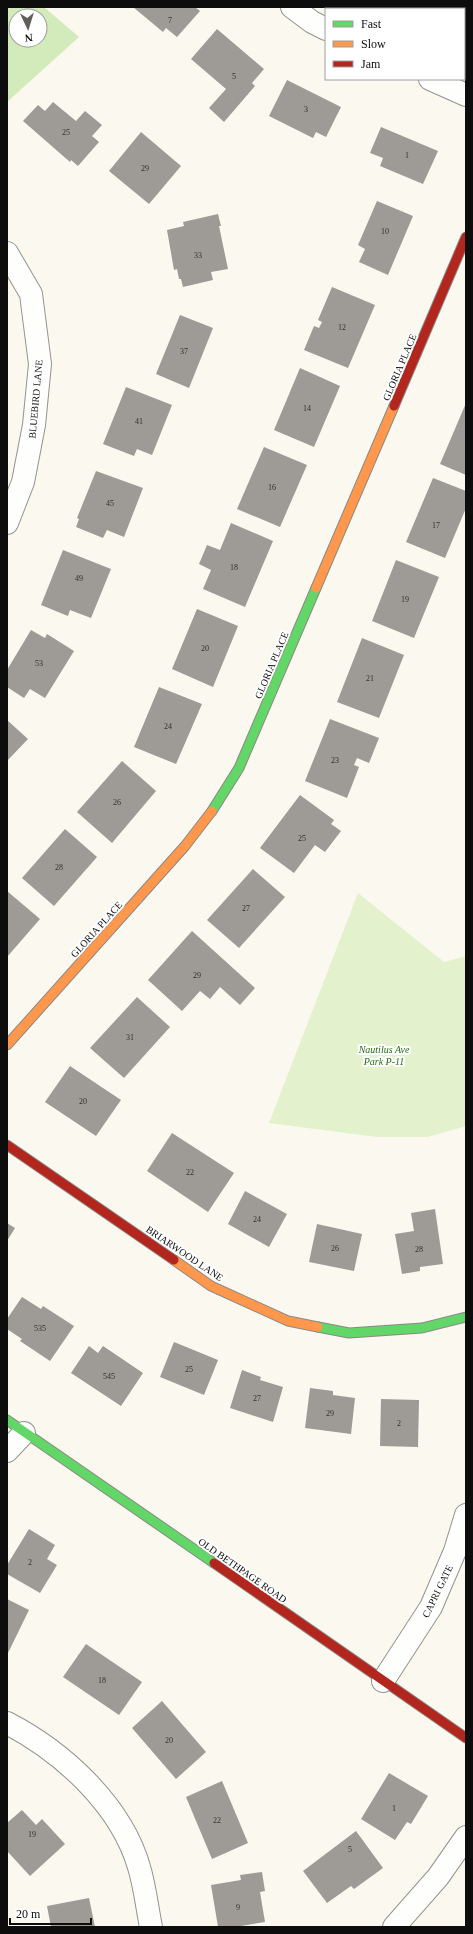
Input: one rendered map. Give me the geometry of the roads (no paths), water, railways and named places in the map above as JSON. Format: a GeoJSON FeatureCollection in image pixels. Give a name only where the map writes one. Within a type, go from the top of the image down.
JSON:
{"type":"FeatureCollection","features":[{"type":"Feature","properties":{"kind":"street"},"geometry":{"type":"LineString","coordinates":[[292,7],[312,22],[325,28]]}},
{"type":"Feature","properties":{"kind":"street"},"geometry":{"type":"LineString","coordinates":[[432,80],[466,95]]}},
{"type":"Feature","properties":{"kind":"street","name":"GLORIA PLACE"},"geometry":{"type":"LineString","coordinates":[[7,1045],[185,846],[210,814],[239,768],[466,237]]}},
{"type":"Feature","properties":{"kind":"street","name":"BLUEBIRD LANE"},"geometry":{"type":"LineString","coordinates":[[7,253],[31,294],[40,364],[34,425],[24,475],[7,523]]}},
{"type":"Feature","properties":{"kind":"street","name":"BRIARWOOD LANE"},"geometry":{"type":"LineString","coordinates":[[7,1145],[211,1286],[288,1320],[349,1332],[422,1328],[466,1317]]}},
{"type":"Feature","properties":{"kind":"street"},"geometry":{"type":"LineString","coordinates":[[7,1451],[15,1426]]}},
{"type":"Feature","properties":{"kind":"street","name":"OLD BETHPAGE ROAD"},"geometry":{"type":"LineString","coordinates":[[15,1426],[466,1738]]}},
{"type":"Feature","properties":{"kind":"street","name":"CAPRI GATE"},"geometry":{"type":"LineString","coordinates":[[383,1681],[431,1607],[456,1551],[466,1515]]}},
{"type":"Feature","properties":{"kind":"street"},"geometry":{"type":"LineString","coordinates":[[7,1723],[30,1734],[81,1775],[118,1821],[139,1866],[151,1927]]}},
{"type":"Feature","properties":{"kind":"street"},"geometry":{"type":"LineString","coordinates":[[394,1927],[438,1877],[466,1837]]}},
{"type":"Feature","properties":{"kind":"park label","name":"Nautilus Ave Park P-11"},"geometry":{"type":"Point","coordinates":[384,1054]}}]}
